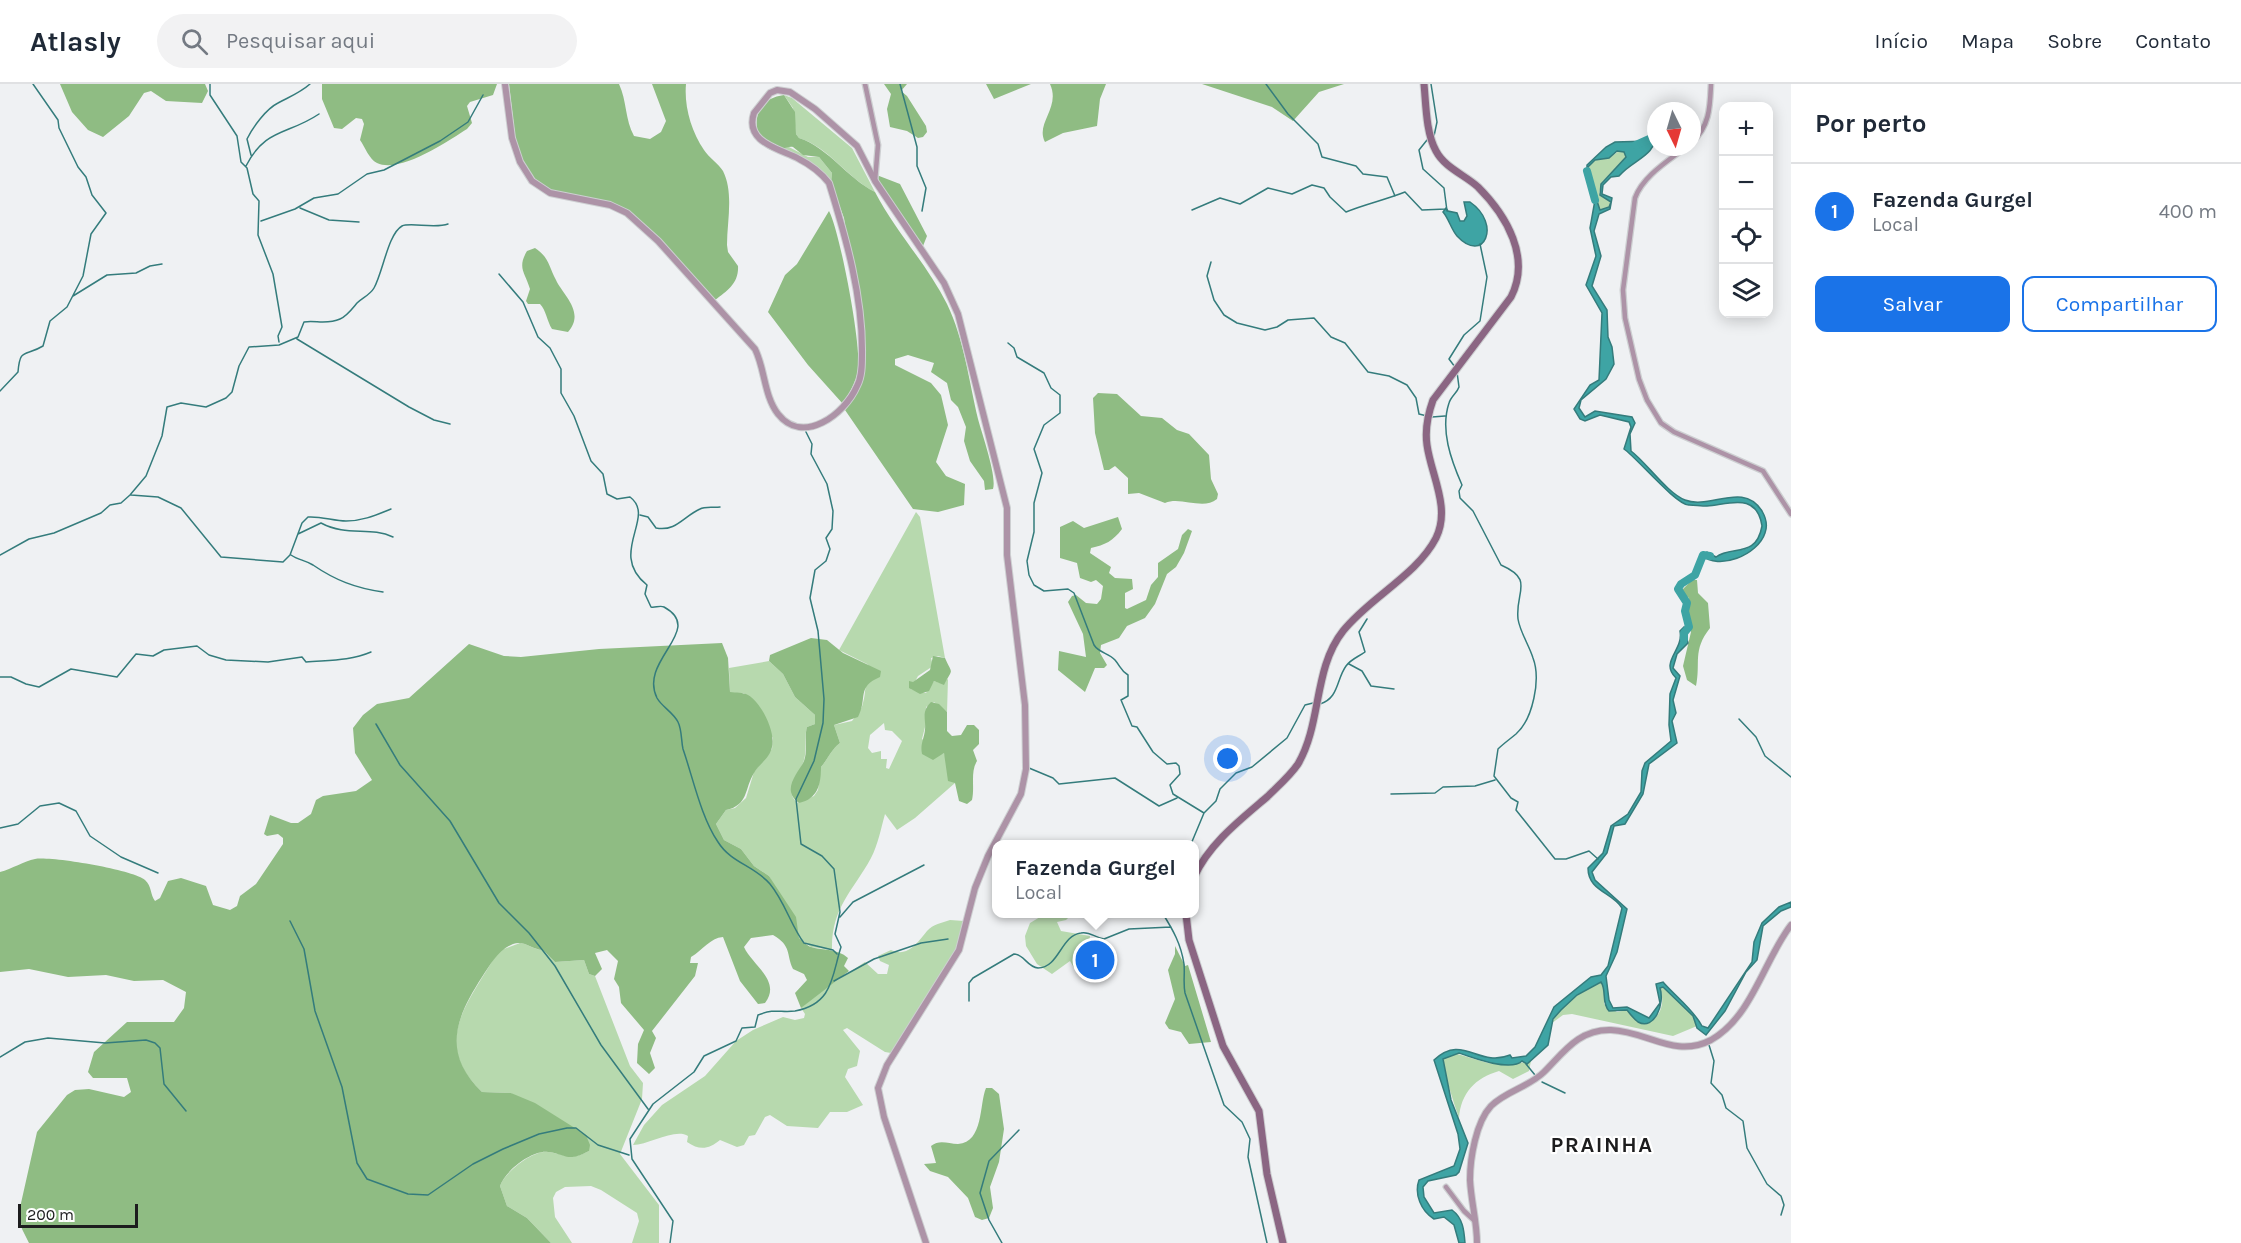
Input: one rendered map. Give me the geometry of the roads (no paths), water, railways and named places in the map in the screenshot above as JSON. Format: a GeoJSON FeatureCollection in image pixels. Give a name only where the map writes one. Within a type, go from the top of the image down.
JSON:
{"type":"FeatureCollection","features":[{"type":"Feature","properties":{"kind":"main road"},"geometry":{"type":"LineString","coordinates":[[1199,869],[1210,850],[1279,786],[1298,764],[1306,746],[1336,639],[1350,622],[1419,561],[1436,538],[1442,508],[1427,444],[1430,409],[1437,391],[1511,297],[1518,280],[1518,253],[1502,220],[1478,188],[1445,162],[1436,151],[1424,84]]}},
{"type":"Feature","properties":{"kind":"main road"},"geometry":{"type":"LineString","coordinates":[[1187,918],[1190,940],[1223,1046],[1259,1111],[1267,1174],[1283,1243]]}},
{"type":"Feature","properties":{"kind":"street"},"geometry":{"type":"LineString","coordinates":[[505,84],[512,138],[520,162],[532,182],[550,193],[617,207],[658,241],[755,349],[762,364],[773,407],[791,425],[808,427],[824,423],[850,399],[858,385],[861,370],[861,317],[829,183],[805,163],[759,139],[754,132],[752,118],[760,103],[774,91],[794,94],[853,142],[875,181],[944,283],[964,334],[1007,508],[1007,555],[1025,705],[1026,769],[1020,800],[996,840]]}},
{"type":"Feature","properties":{"kind":"street"},"geometry":{"type":"LineString","coordinates":[[865,84],[878,145],[875,181]]}},
{"type":"Feature","properties":{"kind":"street"},"geometry":{"type":"LineString","coordinates":[[1701,132],[1709,115],[1711,84]]}},
{"type":"Feature","properties":{"kind":"street"},"geometry":{"type":"LineString","coordinates":[[1675,156],[1652,174],[1639,188],[1635,198],[1623,290],[1625,318],[1639,379],[1661,423],[1674,432],[1763,471],[1776,487],[1791,514]]}},
{"type":"Feature","properties":{"kind":"street"},"geometry":{"type":"LineString","coordinates":[[926,1243],[884,1117],[878,1088],[887,1065],[959,950],[975,888],[992,848]]}},
{"type":"Feature","properties":{"kind":"street"},"geometry":{"type":"LineString","coordinates":[[1477,1243],[1471,1172],[1479,1130],[1490,1107],[1535,1080],[1568,1045],[1588,1034],[1608,1030],[1625,1031],[1667,1046],[1689,1048],[1713,1039],[1720,1034],[1748,999],[1791,925]]}},
{"type":"Feature","properties":{"kind":"street"},"geometry":{"type":"LineString","coordinates":[[1446,1187],[1464,1211],[1477,1222]]}},
{"type":"Feature","properties":{"kind":"water"},"geometry":{"type":"Polygon","coordinates":[[[1647,141],[1647,154],[1619,176],[1611,177],[1603,185],[1602,194],[1612,198],[1610,209],[1599,214],[1594,231],[1601,256],[1592,286],[1607,310],[1608,337],[1614,364],[1606,379],[1581,400],[1579,408],[1585,417],[1595,411],[1632,417],[1635,423],[1630,434],[1631,451],[1664,484],[1685,500],[1705,502],[1736,497],[1754,502],[1765,516],[1765,533],[1761,541],[1746,554],[1727,561],[1709,560],[1702,555],[1707,552],[1716,557],[1755,543],[1762,526],[1754,508],[1740,502],[1707,506],[1683,503],[1666,490],[1624,449],[1631,427],[1629,422],[1600,415],[1585,421],[1580,419],[1574,409],[1590,385],[1599,380],[1602,313],[1586,285],[1596,256],[1590,228],[1595,200],[1587,178],[1587,165],[1606,147],[1615,142],[1647,141]],[[1617,151],[1609,158],[1595,160],[1588,167],[1600,210],[1609,207],[1611,202],[1600,195],[1601,184],[1626,157],[1624,152],[1617,151]]]}},
{"type":"Feature","properties":{"kind":"water"},"geometry":{"type":"Polygon","coordinates":[[[1464,202],[1470,202],[1480,211],[1485,221],[1486,238],[1481,244],[1475,246],[1467,244],[1457,236],[1443,212],[1446,208],[1448,211],[1457,213],[1460,221],[1464,221],[1467,216],[1464,202]]]}},
{"type":"Feature","properties":{"kind":"water"},"geometry":{"type":"Polygon","coordinates":[[[1684,627],[1688,643],[1677,654],[1673,668],[1680,676],[1673,700],[1676,713],[1672,721],[1677,743],[1649,764],[1643,794],[1625,824],[1614,826],[1607,853],[1592,872],[1595,880],[1627,909],[1617,952],[1606,976],[1609,1000],[1613,1008],[1627,1007],[1649,1018],[1660,1003],[1656,984],[1663,982],[1689,1008],[1702,1026],[1708,1028],[1752,962],[1754,942],[1762,923],[1779,907],[1791,902],[1791,907],[1781,911],[1763,926],[1757,960],[1746,972],[1725,1011],[1706,1035],[1697,1028],[1693,1016],[1663,987],[1660,988],[1661,1001],[1657,1014],[1649,1023],[1644,1024],[1638,1022],[1627,1010],[1609,1011],[1605,1004],[1601,982],[1577,995],[1561,1010],[1553,1019],[1548,1045],[1527,1064],[1522,1061],[1517,1064],[1501,1065],[1459,1053],[1443,1059],[1451,1100],[1468,1143],[1456,1175],[1428,1181],[1423,1187],[1424,1197],[1434,1213],[1452,1210],[1459,1217],[1465,1243],[1459,1243],[1454,1225],[1444,1217],[1434,1219],[1429,1216],[1422,1207],[1417,1191],[1419,1180],[1454,1166],[1460,1149],[1458,1134],[1434,1060],[1454,1050],[1499,1058],[1510,1055],[1512,1058],[1526,1056],[1535,1047],[1554,1007],[1591,977],[1601,975],[1608,966],[1622,908],[1596,887],[1589,876],[1588,868],[1603,853],[1611,826],[1628,814],[1641,792],[1642,771],[1645,763],[1671,741],[1670,694],[1676,678],[1670,667],[1679,644],[1680,631],[1684,627]]]}},
{"type":"Feature","properties":{"kind":"waterway"},"geometry":{"type":"LineString","coordinates":[[0,391],[18,372],[22,356],[43,346],[50,321],[67,307],[83,276],[91,234],[106,213],[92,195],[86,177],[78,167],[59,128],[58,120],[33,84]]}},
{"type":"Feature","properties":{"kind":"waterway"},"geometry":{"type":"LineString","coordinates":[[210,84],[210,95],[237,136],[241,162],[247,168],[253,194],[259,201],[258,235],[273,274],[282,327],[278,336],[279,342]]}},
{"type":"Feature","properties":{"kind":"waterway"},"geometry":{"type":"LineString","coordinates":[[251,155],[247,139],[260,119],[273,106],[310,84]]}},
{"type":"Feature","properties":{"kind":"waterway"},"geometry":{"type":"LineString","coordinates":[[900,84],[917,147],[917,166],[926,188],[922,211]]}},
{"type":"Feature","properties":{"kind":"waterway"},"geometry":{"type":"LineString","coordinates":[[1266,84],[1288,114],[1318,144],[1322,157],[1356,166],[1363,174],[1387,177],[1395,196]]}},
{"type":"Feature","properties":{"kind":"waterway"},"geometry":{"type":"LineString","coordinates":[[1431,84],[1437,122],[1434,136]]}},
{"type":"Feature","properties":{"kind":"waterway"},"geometry":{"type":"LineString","coordinates":[[261,221],[295,209],[314,198],[338,194],[367,174],[384,170],[440,141],[468,122],[483,95]]}},
{"type":"Feature","properties":{"kind":"waterway"},"geometry":{"type":"LineString","coordinates":[[246,166],[253,154],[269,138],[319,114]]}},
{"type":"Feature","properties":{"kind":"waterway"},"geometry":{"type":"LineString","coordinates":[[1427,140],[1419,150],[1423,169],[1444,188],[1447,211]]}},
{"type":"Feature","properties":{"kind":"waterway"},"geometry":{"type":"LineString","coordinates":[[1636,145],[1647,140]]}},
{"type":"Feature","properties":{"kind":"waterway"},"geometry":{"type":"LineString","coordinates":[[1587,171],[1595,200]]}},
{"type":"Feature","properties":{"kind":"waterway"},"geometry":{"type":"LineString","coordinates":[[1192,210],[1220,198],[1240,204],[1268,188],[1292,194],[1312,185],[1324,188],[1346,212],[1405,192],[1422,210],[1446,209]]}},
{"type":"Feature","properties":{"kind":"waterway"},"geometry":{"type":"LineString","coordinates":[[300,208],[329,220],[359,222]]}},
{"type":"Feature","properties":{"kind":"waterway"},"geometry":{"type":"LineString","coordinates":[[0,555],[29,539],[54,533],[101,513],[110,505],[121,503],[146,476],[162,436],[167,407],[181,403],[206,407],[226,398],[232,392],[239,366],[249,347],[279,345],[298,337],[304,322],[330,322],[340,319],[370,293],[377,281],[389,245],[397,230],[402,226],[448,224]]}},
{"type":"Feature","properties":{"kind":"waterway"},"geometry":{"type":"LineString","coordinates":[[1455,367],[1449,359],[1464,335],[1480,321],[1487,277],[1480,244]]}},
{"type":"Feature","properties":{"kind":"waterway"},"geometry":{"type":"LineString","coordinates":[[1211,262],[1207,276],[1214,300],[1224,315],[1237,323],[1265,330],[1277,327],[1288,320],[1314,318],[1331,337],[1345,343],[1368,372],[1389,376],[1407,385],[1416,398],[1419,414],[1427,416]]}},
{"type":"Feature","properties":{"kind":"waterway"},"geometry":{"type":"LineString","coordinates":[[73,296],[107,275],[136,273],[150,266],[162,264]]}},
{"type":"Feature","properties":{"kind":"waterway"},"geometry":{"type":"LineString","coordinates":[[499,274],[523,302],[538,337],[550,348],[561,369],[561,393],[574,416],[591,461],[603,474],[607,494],[617,499],[630,497],[637,505],[637,525],[631,548],[631,561],[636,573],[647,585],[645,594],[651,607],[664,607],[675,616],[678,626],[656,671],[654,684],[657,698],[676,718],[679,725],[683,749],[702,809],[712,832],[723,849],[770,884],[804,943],[833,950],[837,954]]}},
{"type":"Feature","properties":{"kind":"waterway"},"geometry":{"type":"LineString","coordinates":[[297,339],[409,407],[434,420],[450,424]]}},
{"type":"Feature","properties":{"kind":"waterway"},"geometry":{"type":"LineString","coordinates":[[1008,343],[1014,348],[1017,357],[1044,373],[1051,388],[1060,395],[1060,413],[1044,425],[1034,449],[1042,473],[1034,503],[1034,532],[1027,561],[1029,575],[1034,585],[1044,591],[1068,589],[1074,593],[1094,645],[1113,658],[1128,675],[1128,696],[1121,700],[1132,726],[1137,727],[1153,752],[1167,764],[1176,763],[1179,766],[1180,774],[1170,785],[1173,794],[1204,813]]}},
{"type":"Feature","properties":{"kind":"waterway"},"geometry":{"type":"LineString","coordinates":[[1457,372],[1459,387],[1449,403],[1446,434],[1462,485],[1459,491],[1460,498],[1473,511],[1501,565],[1511,570],[1521,581],[1518,619],[1531,653],[1536,677],[1534,698],[1527,719],[1516,734],[1498,749],[1494,776],[1511,798],[1518,802],[1516,810],[1555,859],[1566,859],[1589,851],[1598,859]]}},
{"type":"Feature","properties":{"kind":"waterway"},"geometry":{"type":"LineString","coordinates":[[1432,417],[1445,416]]}},
{"type":"Feature","properties":{"kind":"waterway"},"geometry":{"type":"LineString","coordinates":[[670,1243],[673,1221],[632,1159],[630,1139],[653,1104],[694,1072],[704,1056],[736,1041],[742,1028],[755,1027],[758,1015],[774,1011],[795,1011],[817,1002],[824,995],[833,977],[841,947],[835,934],[840,912],[834,869],[822,856],[801,844],[796,799],[814,761],[823,723],[824,699],[818,631],[810,598],[815,570],[826,561],[830,549],[826,538],[832,529],[833,511],[827,484],[811,454],[812,444],[806,432]]}},
{"type":"Feature","properties":{"kind":"waterway"},"geometry":{"type":"LineString","coordinates":[[131,495],[158,497],[181,508],[221,557],[283,562],[290,555],[302,523],[308,517],[352,521],[391,509]]}},
{"type":"Feature","properties":{"kind":"waterway"},"geometry":{"type":"LineString","coordinates":[[640,515],[648,517],[656,528],[663,529],[674,526],[702,508],[720,507]]}},
{"type":"Feature","properties":{"kind":"waterway"},"geometry":{"type":"LineString","coordinates":[[298,534],[321,523],[340,530],[376,532],[393,537]]}},
{"type":"Feature","properties":{"kind":"waterway"},"geometry":{"type":"LineString","coordinates":[[291,555],[346,583],[383,592]]}},
{"type":"Feature","properties":{"kind":"waterway"},"geometry":{"type":"LineString","coordinates":[[1684,639],[1684,633],[1689,627],[1685,611],[1687,603],[1678,589],[1681,584],[1695,575],[1703,555],[1710,556]]}},
{"type":"Feature","properties":{"kind":"waterway"},"geometry":{"type":"LineString","coordinates":[[1320,704],[1331,698],[1348,664],[1365,652],[1359,632],[1367,619]]}},
{"type":"Feature","properties":{"kind":"waterway"},"geometry":{"type":"LineString","coordinates":[[0,677],[11,677],[39,687],[71,669],[117,677],[136,654],[153,656],[164,650],[197,646],[209,655],[226,660],[268,662],[302,657],[306,662],[339,660],[371,652]]}},
{"type":"Feature","properties":{"kind":"waterway"},"geometry":{"type":"LineString","coordinates":[[1349,664],[1362,671],[1371,686],[1394,689]]}},
{"type":"Feature","properties":{"kind":"waterway"},"geometry":{"type":"LineString","coordinates":[[1193,840],[1204,813],[1216,801],[1220,789],[1236,773],[1252,767],[1287,738],[1305,705],[1313,703]]}},
{"type":"Feature","properties":{"kind":"waterway"},"geometry":{"type":"LineString","coordinates":[[1739,719],[1756,737],[1765,756],[1791,777]]}},
{"type":"Feature","properties":{"kind":"waterway"},"geometry":{"type":"LineString","coordinates":[[376,724],[400,765],[450,821],[499,903],[529,933],[555,966],[601,1045],[648,1109]]}},
{"type":"Feature","properties":{"kind":"waterway"},"geometry":{"type":"LineString","coordinates":[[1029,768],[1053,778],[1059,784],[1115,778],[1159,806],[1177,798]]}},
{"type":"Feature","properties":{"kind":"waterway"},"geometry":{"type":"LineString","coordinates":[[1391,794],[1435,793],[1443,787],[1475,786],[1495,780]]}},
{"type":"Feature","properties":{"kind":"waterway"},"geometry":{"type":"LineString","coordinates":[[0,828],[18,824],[40,806],[59,803],[76,811],[90,836],[121,857],[158,873]]}},
{"type":"Feature","properties":{"kind":"waterway"},"geometry":{"type":"LineString","coordinates":[[840,917],[853,902],[924,865]]}},
{"type":"Feature","properties":{"kind":"waterway"},"geometry":{"type":"LineString","coordinates":[[1165,918],[1181,950],[1185,993],[1224,1105],[1242,1122],[1250,1139],[1248,1157],[1267,1243]]}},
{"type":"Feature","properties":{"kind":"waterway"},"geometry":{"type":"LineString","coordinates":[[290,921],[304,949],[315,1011],[342,1087],[357,1163],[367,1179],[408,1194],[428,1195],[473,1164],[503,1149],[539,1134],[567,1128],[576,1128],[598,1145],[629,1155]]}},
{"type":"Feature","properties":{"kind":"waterway"},"geometry":{"type":"LineString","coordinates":[[969,1001],[969,983],[973,978],[1014,954],[1034,967],[1045,967],[1074,935],[1087,933],[1104,939],[1129,929],[1171,927]]}},
{"type":"Feature","properties":{"kind":"waterway"},"geometry":{"type":"LineString","coordinates":[[834,981],[874,959],[921,943],[948,939]]}},
{"type":"Feature","properties":{"kind":"waterway"},"geometry":{"type":"LineString","coordinates":[[0,1057],[25,1042],[48,1038],[105,1043],[146,1040],[155,1043],[160,1048],[164,1084],[186,1111]]}},
{"type":"Feature","properties":{"kind":"waterway"},"geometry":{"type":"LineString","coordinates":[[1709,1045],[1714,1061],[1711,1083],[1722,1095],[1726,1108],[1743,1121],[1747,1148],[1767,1184],[1781,1196],[1784,1205],[1781,1215]]}},
{"type":"Feature","properties":{"kind":"waterway"},"geometry":{"type":"LineString","coordinates":[[1526,1064],[1535,1075]]}},
{"type":"Feature","properties":{"kind":"waterway"},"geometry":{"type":"LineString","coordinates":[[1542,1082],[1565,1093]]}},
{"type":"Feature","properties":{"kind":"waterway"},"geometry":{"type":"LineString","coordinates":[[1002,1243],[989,1220],[980,1193],[989,1161],[1019,1130]]}},
{"type":"Feature","properties":{"kind":"place","name":"Fazenda Gurgel"},"geometry":{"type":"Point","coordinates":[1095,960]}},
{"type":"Feature","properties":{"kind":"district","name":"PRAINHA"},"geometry":{"type":"Point","coordinates":[1602,1144]}}]}
